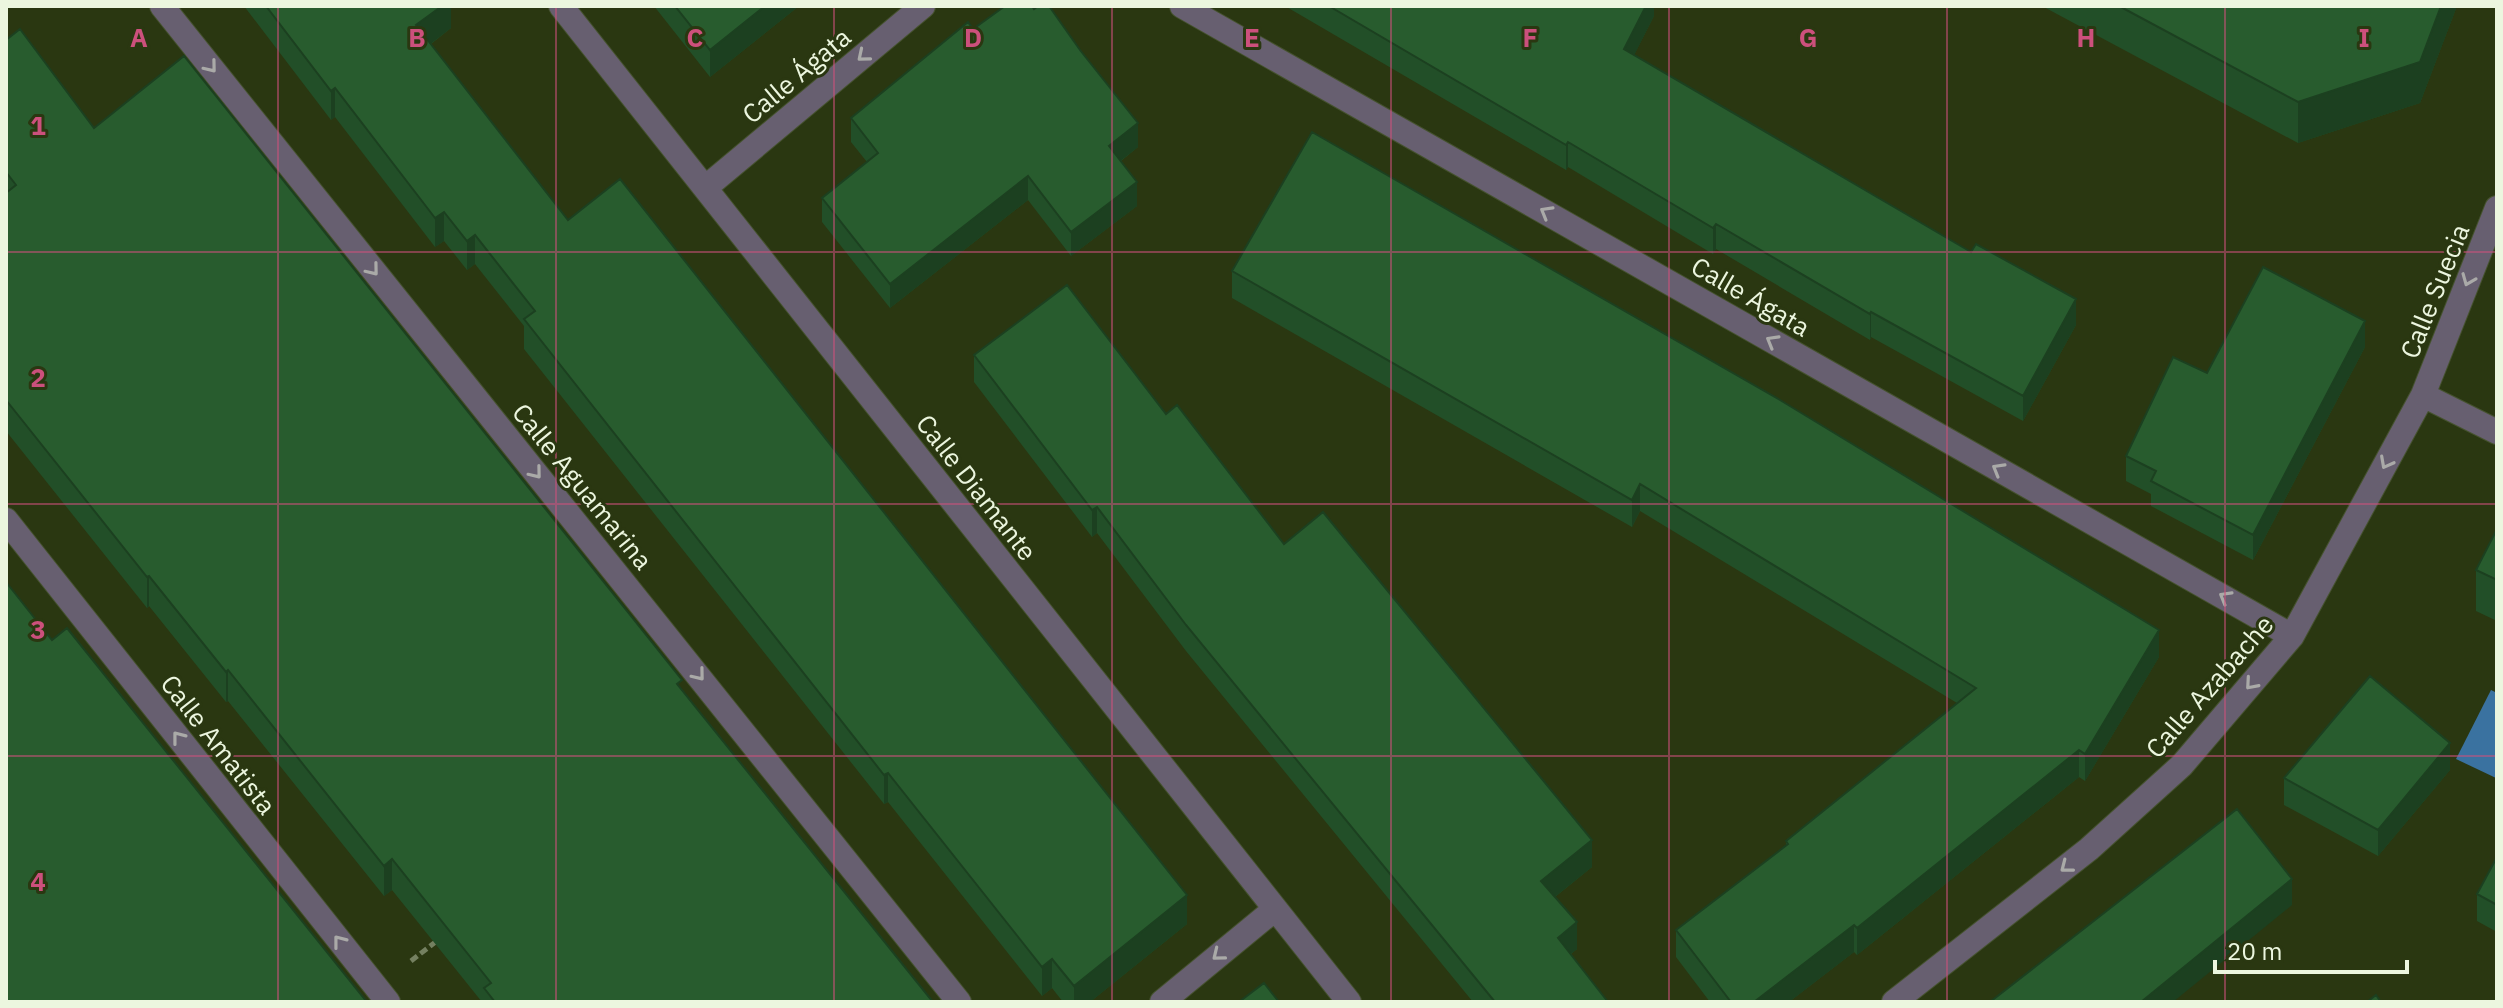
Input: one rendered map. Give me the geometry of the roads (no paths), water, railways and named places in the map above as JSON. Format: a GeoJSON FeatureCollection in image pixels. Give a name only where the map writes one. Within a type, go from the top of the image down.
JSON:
{"type":"FeatureCollection","features":[{"type":"Feature","properties":{"kind":"street","name":"Calle Aguamarina"},"geometry":{"type":"LineString","coordinates":[[162,6],[959,1002]]}},
{"type":"Feature","properties":{"kind":"street","name":"Calle Diamante"},"geometry":{"type":"LineString","coordinates":[[561,6],[1349,1002]]}},
{"type":"Feature","properties":{"kind":"street","name":"Calle Ágata"},"geometry":{"type":"LineString","coordinates":[[705,188],[923,6]]}},
{"type":"Feature","properties":{"kind":"street","name":"Calle Ágata"},"geometry":{"type":"LineString","coordinates":[[1182,6],[2292,636]]}},
{"type":"Feature","properties":{"kind":"street","name":"Calle Suecia"},"geometry":{"type":"LineString","coordinates":[[2423,395],[2497,208]]}},
{"type":"Feature","properties":{"kind":"street","name":"Calle Azabache"},"geometry":{"type":"LineString","coordinates":[[1894,1002],[2089,849],[2182,765],[2292,636],[2423,395]]}},
{"type":"Feature","properties":{"kind":"street"},"geometry":{"type":"LineString","coordinates":[[2423,395],[2497,432]]}},
{"type":"Feature","properties":{"kind":"street","name":"Calle Amatista"},"geometry":{"type":"LineString","coordinates":[[6,520],[382,995]]}},
{"type":"Feature","properties":{"kind":"street"},"geometry":{"type":"LineString","coordinates":[[1162,1002],[1275,909]]}},
{"type":"Feature","properties":{"kind":"water"},"geometry":{"type":"Polygon","coordinates":[[[2491,690],[2497,693],[2496,778],[2456,759],[2491,690]]]}}]}
